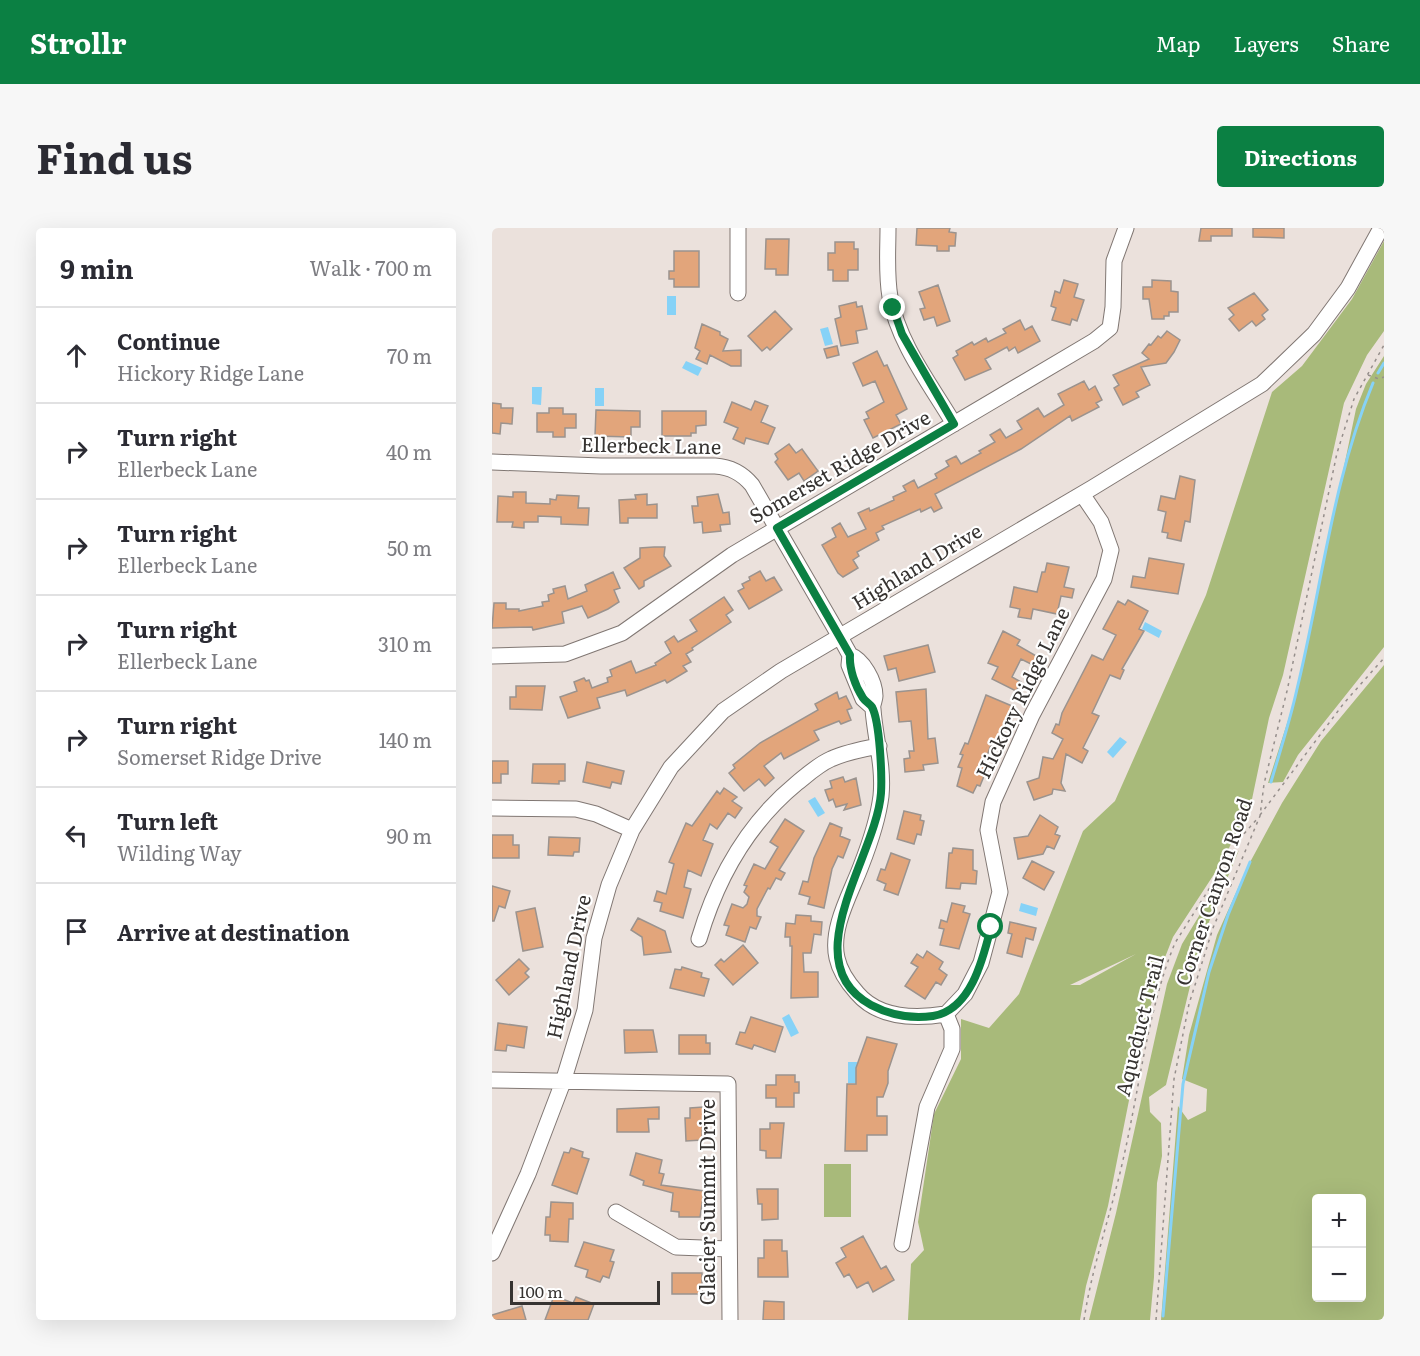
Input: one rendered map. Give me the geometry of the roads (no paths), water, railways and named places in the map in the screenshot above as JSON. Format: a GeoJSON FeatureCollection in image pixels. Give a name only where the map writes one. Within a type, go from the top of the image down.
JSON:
{"type":"FeatureCollection","features":[{"type":"Feature","properties":{"kind":"street"},"geometry":{"type":"LineString","coordinates":[[738,228],[738,293]]}},
{"type":"Feature","properties":{"kind":"street"},"geometry":{"type":"LineString","coordinates":[[888,228],[888,280],[895,317],[954,424]]}},
{"type":"Feature","properties":{"kind":"street","name":"Somerset Ridge Drive"},"geometry":{"type":"LineString","coordinates":[[492,656],[565,654],[604,642],[638,624],[708,572],[777,528],[1094,342],[1110,328],[1114,261],[1126,228]]}},
{"type":"Feature","properties":{"kind":"street","name":"Highland Drive"},"geometry":{"type":"LineString","coordinates":[[492,1253],[528,1174],[563,1082],[585,1010],[594,938],[609,885],[632,830],[671,767],[723,711],[781,671],[1082,494],[1262,384],[1314,334],[1348,288],[1381,228]]}},
{"type":"Feature","properties":{"kind":"street","name":"Ellerbeck Lane"},"geometry":{"type":"LineString","coordinates":[[492,462],[722,466],[736,471],[747,480],[850,655],[849,665],[863,699],[872,707],[879,746],[881,794],[874,831],[844,907],[837,956],[846,980],[863,1000],[886,1012],[920,1018],[946,1014]]}},
{"type":"Feature","properties":{"kind":"street","name":"Hickory Ridge Lane"},"geometry":{"type":"LineString","coordinates":[[946,1014],[965,994],[981,963],[1000,892],[988,830],[993,802],[1032,715],[1104,579],[1111,549],[1101,522],[1082,494]]}},
{"type":"Feature","properties":{"kind":"street"},"geometry":{"type":"LineString","coordinates":[[699,939],[722,876],[747,835],[766,813],[786,792],[829,759],[856,750],[879,746]]}},
{"type":"Feature","properties":{"kind":"street"},"geometry":{"type":"LineString","coordinates":[[492,808],[576,809],[597,814],[632,830]]}},
{"type":"Feature","properties":{"kind":"street"},"geometry":{"type":"LineString","coordinates":[[902,1244],[927,1107],[952,1049],[952,1029],[946,1014]]}},
{"type":"Feature","properties":{"kind":"street"},"geometry":{"type":"LineString","coordinates":[[492,1080],[563,1082]]}},
{"type":"Feature","properties":{"kind":"street","name":"Glacier Summit Drive"},"geometry":{"type":"LineString","coordinates":[[563,1082],[728,1084],[730,1320]]}},
{"type":"Feature","properties":{"kind":"street"},"geometry":{"type":"LineString","coordinates":[[616,1212],[676,1247],[729,1249]]}},
{"type":"Feature","properties":{"kind":"water"},"geometry":{"type":"Polygon","coordinates":[[[667,296],[676,296],[676,315],[667,315],[667,296]]]}},
{"type":"Feature","properties":{"kind":"water"},"geometry":{"type":"Polygon","coordinates":[[[828,327],[833,344],[825,346],[820,329],[828,327]]]}},
{"type":"Feature","properties":{"kind":"water"},"geometry":{"type":"Polygon","coordinates":[[[686,361],[702,368],[698,376],[682,368],[686,361]]]}},
{"type":"Feature","properties":{"kind":"water"},"geometry":{"type":"Polygon","coordinates":[[[532,387],[542,387],[541,405],[532,404],[532,387]]]}},
{"type":"Feature","properties":{"kind":"water"},"geometry":{"type":"Polygon","coordinates":[[[595,388],[604,388],[604,406],[595,406],[595,388]]]}},
{"type":"Feature","properties":{"kind":"water"},"geometry":{"type":"Polygon","coordinates":[[[1145,622],[1162,631],[1159,638],[1142,629],[1145,622]]]}},
{"type":"Feature","properties":{"kind":"water"},"geometry":{"type":"Polygon","coordinates":[[[1120,737],[1127,742],[1113,758],[1107,752],[1120,737]]]}},
{"type":"Feature","properties":{"kind":"water"},"geometry":{"type":"Polygon","coordinates":[[[815,797],[825,813],[818,817],[808,801],[815,797]]]}},
{"type":"Feature","properties":{"kind":"water"},"geometry":{"type":"Polygon","coordinates":[[[1021,903],[1038,908],[1036,916],[1019,911],[1021,903]]]}},
{"type":"Feature","properties":{"kind":"water"},"geometry":{"type":"Polygon","coordinates":[[[789,1014],[799,1033],[791,1037],[782,1018],[789,1014]]]}},
{"type":"Feature","properties":{"kind":"water"},"geometry":{"type":"Polygon","coordinates":[[[848,1062],[857,1062],[856,1083],[848,1083],[848,1062]]]}},
{"type":"Feature","properties":{"kind":"waterway"},"geometry":{"type":"LineString","coordinates":[[1378,373],[1384,363]]}},
{"type":"Feature","properties":{"kind":"waterway"},"geometry":{"type":"LineString","coordinates":[[1271,782],[1306,651],[1329,534],[1347,458],[1373,383]]}},
{"type":"Feature","properties":{"kind":"waterway"},"geometry":{"type":"LineString","coordinates":[[1163,1316],[1183,1084],[1209,972],[1228,915],[1250,862]]}}]}
